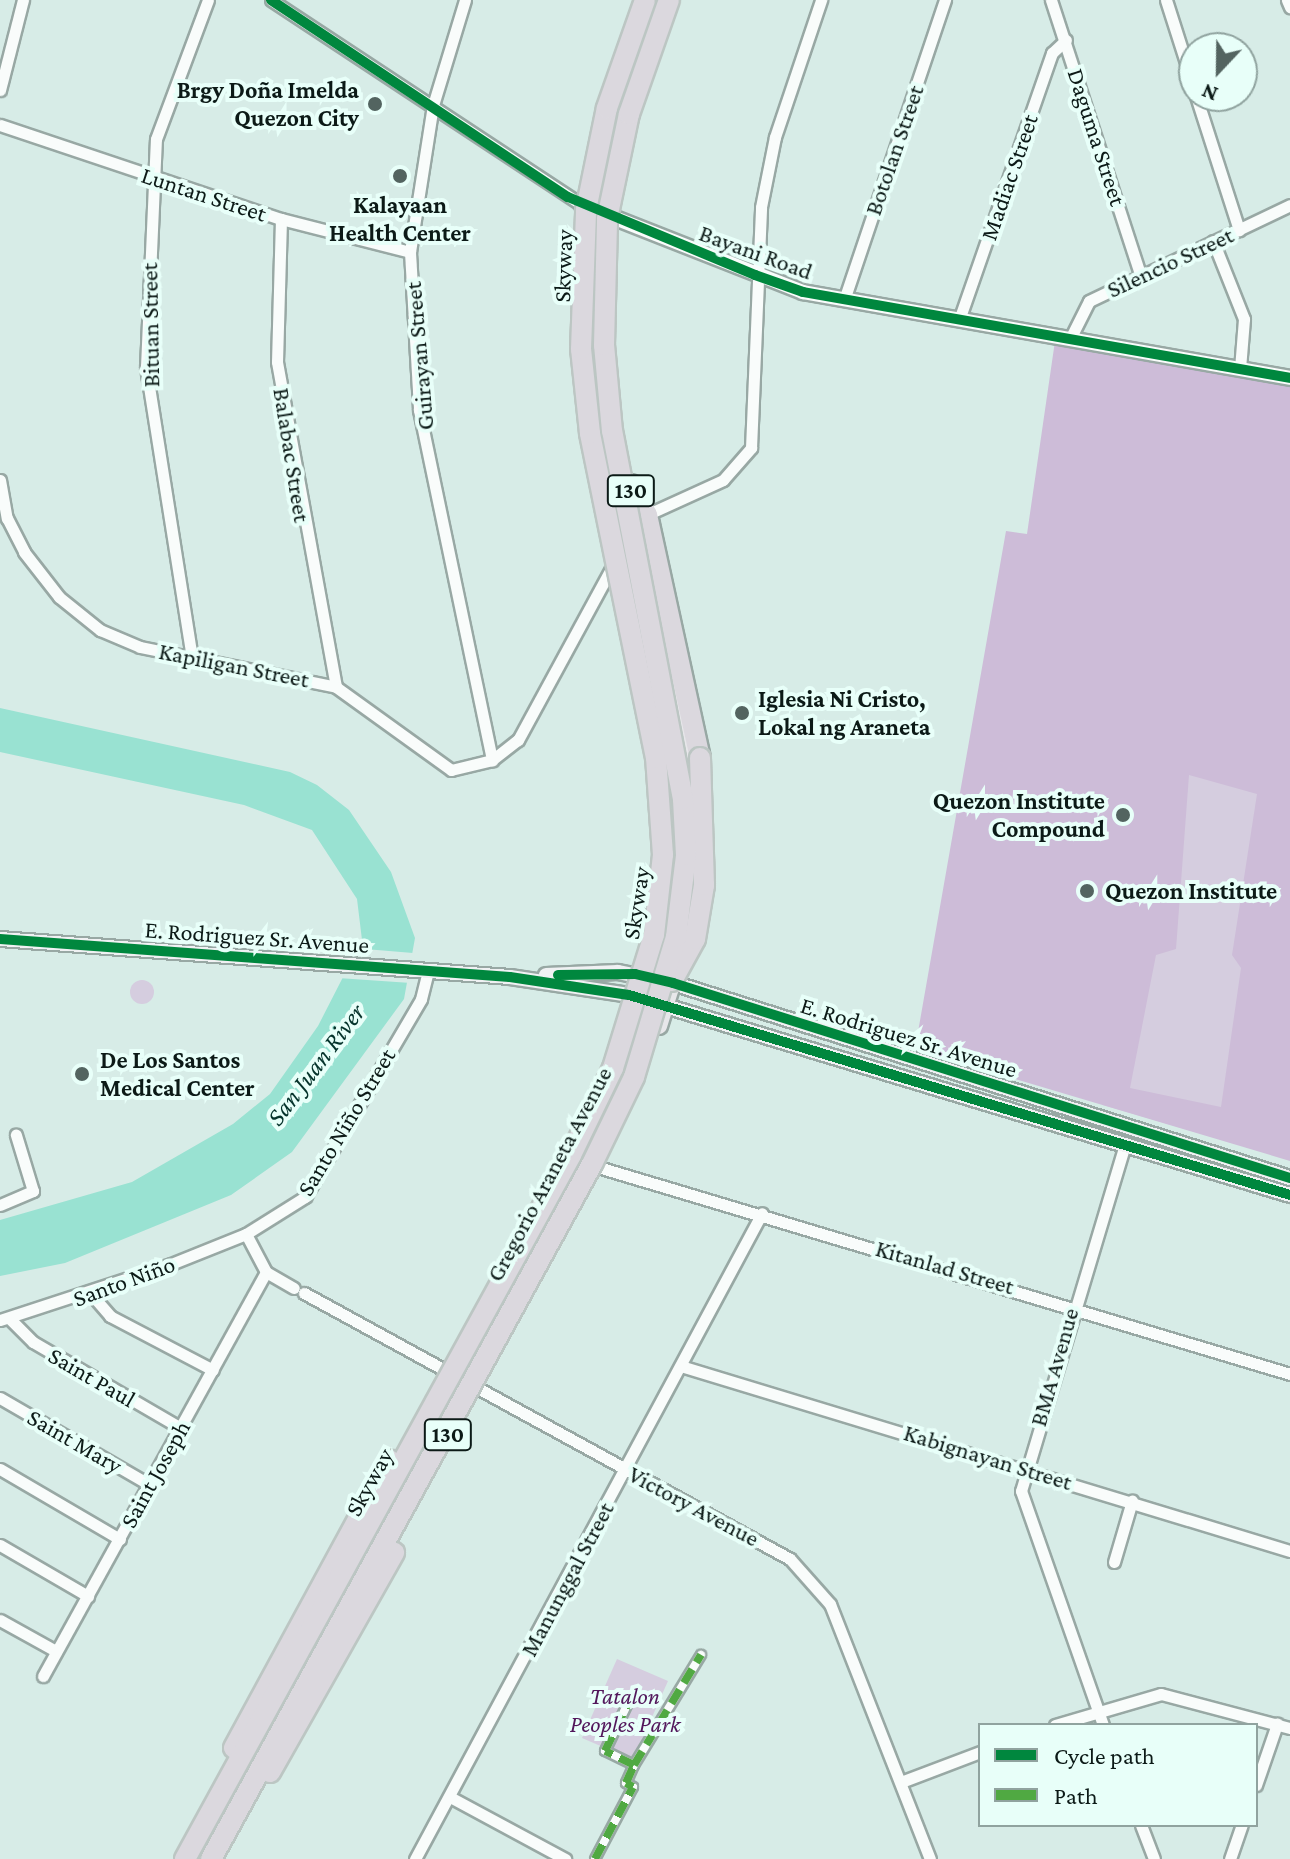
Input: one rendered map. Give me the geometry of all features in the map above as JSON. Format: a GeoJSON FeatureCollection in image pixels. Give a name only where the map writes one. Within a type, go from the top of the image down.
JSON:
{"type":"FeatureCollection","features":[{"type":"Feature","properties":{"kind":"highway","name":"Skyway"},"geometry":{"type":"LineString","coordinates":[[186,1859],[247,1713],[365,1496],[443,1380],[613,1068],[658,905],[663,855],[656,758],[590,433],[581,349],[586,210],[607,108],[643,0]]}},
{"type":"Feature","properties":{"kind":"highway","name":"Skyway"},"geometry":{"type":"LineString","coordinates":[[211,1859],[592,1164],[652,1020],[683,887],[683,799],[612,431],[604,282],[607,219],[629,114],[671,0]]}},
{"type":"Feature","properties":{"kind":"highway"},"geometry":{"type":"LineString","coordinates":[[631,485],[644,524],[700,758],[706,854],[695,939],[652,1020]]}},
{"type":"Feature","properties":{"kind":"main road","name":"Gregorio Araneta Avenue"},"geometry":{"type":"LineString","coordinates":[[176,1859],[443,1380],[566,1152],[608,1066],[635,974],[655,890],[655,805],[579,379],[582,205],[603,109],[643,0]]}},
{"type":"Feature","properties":{"kind":"main road","name":"130"},"geometry":{"type":"LineString","coordinates":[[631,485],[613,345],[612,218],[633,116],[671,0]]}},
{"type":"Feature","properties":{"kind":"main road","name":"Gregorio Araneta Avenue"},"geometry":{"type":"LineString","coordinates":[[469,1393],[598,1167],[673,983],[691,887],[692,797],[644,524]]}},
{"type":"Feature","properties":{"kind":"main road","name":"E. Rodriguez Sr. Avenue"},"geometry":{"type":"LineString","coordinates":[[0,939],[510,977],[629,995],[1290,1195]]}},
{"type":"Feature","properties":{"kind":"main road","name":"E. Rodriguez Sr. Avenue"},"geometry":{"type":"LineString","coordinates":[[510,977],[635,974],[673,983],[1290,1178]]}},
{"type":"Feature","properties":{"kind":"street"},"geometry":{"type":"LineString","coordinates":[[0,90],[23,0]]}},
{"type":"Feature","properties":{"kind":"street","name":"Bituan Street"},"geometry":{"type":"LineString","coordinates":[[192,658],[146,367],[151,176],[162,109],[208,0]]}},
{"type":"Feature","properties":{"kind":"street","name":"Bayani Road"},"geometry":{"type":"LineString","coordinates":[[271,0],[582,205],[755,275],[844,300],[1290,378]]}},
{"type":"Feature","properties":{"kind":"street","name":"Guirayan Street"},"geometry":{"type":"LineString","coordinates":[[465,0],[433,105],[410,252],[419,410],[492,760]]}},
{"type":"Feature","properties":{"kind":"street"},"geometry":{"type":"LineString","coordinates":[[644,524],[723,480],[751,448],[758,400],[755,275],[775,137],[821,0]]}},
{"type":"Feature","properties":{"kind":"street","name":"Botolan Street"},"geometry":{"type":"LineString","coordinates":[[844,300],[945,0]]}},
{"type":"Feature","properties":{"kind":"street","name":"Daguma Street"},"geometry":{"type":"LineString","coordinates":[[1051,0],[1140,274]]}},
{"type":"Feature","properties":{"kind":"street"},"geometry":{"type":"LineString","coordinates":[[1166,0],[1178,38]]}},
{"type":"Feature","properties":{"kind":"street"},"geometry":{"type":"LineString","coordinates":[[1287,0],[1290,7]]}},
{"type":"Feature","properties":{"kind":"street","name":"Madiac Street"},"geometry":{"type":"LineString","coordinates":[[959,320],[1052,53],[1066,40]]}},
{"type":"Feature","properties":{"kind":"street"},"geometry":{"type":"LineString","coordinates":[[1201,112],[1239,230]]}},
{"type":"Feature","properties":{"kind":"street","name":"Luntan Street"},"geometry":{"type":"LineString","coordinates":[[0,125],[281,219],[410,252]]}},
{"type":"Feature","properties":{"kind":"street","name":"Silencio Street"},"geometry":{"type":"LineString","coordinates":[[1070,339],[1089,301],[1290,205]]}},
{"type":"Feature","properties":{"kind":"street","name":"Balabac Street"},"geometry":{"type":"LineString","coordinates":[[281,219],[277,362],[336,687]]}},
{"type":"Feature","properties":{"kind":"street"},"geometry":{"type":"LineString","coordinates":[[1213,241],[1244,319],[1240,369]]}},
{"type":"Feature","properties":{"kind":"street","name":"Kapiligan Street"},"geometry":{"type":"LineString","coordinates":[[0,480],[7,518],[59,597],[120,640],[336,687],[451,770],[492,760],[518,740],[611,569]]}},
{"type":"Feature","properties":{"kind":"street","name":"Santo Niño Street"},"geometry":{"type":"LineString","coordinates":[[246,1234],[305,1197],[425,989],[428,970]]}},
{"type":"Feature","properties":{"kind":"street"},"geometry":{"type":"LineString","coordinates":[[0,1205],[33,1191],[16,1135]]}},
{"type":"Feature","properties":{"kind":"street","name":"BMA Avenue"},"geometry":{"type":"LineString","coordinates":[[1102,1723],[1022,1507],[1025,1468],[1072,1305],[1125,1145]]}},
{"type":"Feature","properties":{"kind":"street","name":"Kitanlad Street"},"geometry":{"type":"LineString","coordinates":[[598,1167],[1072,1305],[1290,1374]]}},
{"type":"Feature","properties":{"kind":"street","name":"Manunggal Street"},"geometry":{"type":"LineString","coordinates":[[415,1859],[684,1367],[762,1213]]}},
{"type":"Feature","properties":{"kind":"street"},"geometry":{"type":"LineString","coordinates":[[246,1234],[266,1272]]}},
{"type":"Feature","properties":{"kind":"street","name":"Santo Niño"},"geometry":{"type":"LineString","coordinates":[[4,1319],[92,1295],[246,1234]]}},
{"type":"Feature","properties":{"kind":"street","name":"Victory Avenue"},"geometry":{"type":"LineString","coordinates":[[266,1272],[443,1380],[764,1542],[806,1574],[839,1625],[930,1859]]}},
{"type":"Feature","properties":{"kind":"street","name":"Saint Joseph"},"geometry":{"type":"LineString","coordinates":[[43,1676],[266,1272]]}},
{"type":"Feature","properties":{"kind":"street"},"geometry":{"type":"LineString","coordinates":[[92,1295],[110,1316],[213,1370]]}},
{"type":"Feature","properties":{"kind":"street","name":"Saint Paul"},"geometry":{"type":"LineString","coordinates":[[4,1319],[33,1342],[181,1428]]}},
{"type":"Feature","properties":{"kind":"street","name":"Kabignayan Street"},"geometry":{"type":"LineString","coordinates":[[684,1367],[1025,1468],[1290,1551]]}},
{"type":"Feature","properties":{"kind":"street","name":"Saint Mary"},"geometry":{"type":"LineString","coordinates":[[0,1398],[150,1485]]}},
{"type":"Feature","properties":{"kind":"street"},"geometry":{"type":"LineString","coordinates":[[0,1469],[120,1539]]}},
{"type":"Feature","properties":{"kind":"street"},"geometry":{"type":"LineString","coordinates":[[1114,1562],[1132,1501]]}},
{"type":"Feature","properties":{"kind":"street"},"geometry":{"type":"LineString","coordinates":[[0,1545],[88,1596]]}},
{"type":"Feature","properties":{"kind":"street"},"geometry":{"type":"LineString","coordinates":[[0,1620],[56,1651]]}},
{"type":"Feature","properties":{"kind":"street"},"geometry":{"type":"LineString","coordinates":[[595,1859],[633,1787],[626,1783],[634,1765],[701,1655]]}},
{"type":"Feature","properties":{"kind":"street"},"geometry":{"type":"LineString","coordinates":[[1060,1723],[1097,1708],[1173,1695],[1290,1728]]}},
{"type":"Feature","properties":{"kind":"street"},"geometry":{"type":"LineString","coordinates":[[628,1703],[605,1751],[634,1765]]}},
{"type":"Feature","properties":{"kind":"street"},"geometry":{"type":"LineString","coordinates":[[1258,1779],[1277,1724]]}},
{"type":"Feature","properties":{"kind":"street"},"geometry":{"type":"LineString","coordinates":[[901,1782],[978,1753]]}},
{"type":"Feature","properties":{"kind":"street"},"geometry":{"type":"LineString","coordinates":[[450,1797],[565,1859]]}},
{"type":"Feature","properties":{"kind":"street"},"geometry":{"type":"LineString","coordinates":[[1142,1827],[1154,1859]]}},
{"type":"Feature","properties":{"kind":"street"},"geometry":{"type":"LineString","coordinates":[[1230,1859],[1241,1827]]}},
{"type":"Feature","properties":{"kind":"green space"},"geometry":{"type":"Polygon","coordinates":[[[1167,756],[1290,777],[1233,1143],[1103,1105],[1167,756]]]}},
{"type":"Feature","properties":{"kind":"green space"},"geometry":{"type":"Polygon","coordinates":[[[142,980],[150,984],[154,992],[150,1000],[142,1004],[134,1000],[130,992],[134,984],[142,980]]]}},
{"type":"Feature","properties":{"kind":"green space","name":"Tatalon Peoples Park"},"geometry":{"type":"Polygon","coordinates":[[[617,1659],[668,1681],[633,1760],[582,1738],[617,1659]]]}},
{"type":"Feature","properties":{"kind":"shaded area","name":"Quezon Institute Compound"},"geometry":{"type":"Polygon","coordinates":[[[1055,341],[1290,384],[1290,1161],[915,1049],[1006,531],[1027,534],[1055,341]],[[1189,775],[1176,949],[1156,955],[1130,1088],[1221,1107],[1241,968],[1232,955],[1257,794],[1189,775]]]}},
{"type":"Feature","properties":{"kind":"water","name":"San Juan River"},"geometry":{"type":"Polygon","coordinates":[[[0,708],[290,772],[317,785],[349,810],[391,872],[415,938],[404,999],[292,1152],[231,1195],[65,1263],[0,1276],[0,1220],[132,1182],[233,1124],[270,1094],[318,1026],[362,940],[357,899],[312,830],[244,805],[0,752],[0,708]]]}},
{"type":"Feature","properties":{"kind":"pier"},"geometry":{"type":"Polygon","coordinates":[[[353,948],[413,953],[411,983],[338,978],[353,948]]]}},
{"type":"Feature","properties":{"kind":"marked path"},"geometry":{"type":"LineString","coordinates":[[634,1765],[701,1655]]}},
{"type":"Feature","properties":{"kind":"marked path"},"geometry":{"type":"LineString","coordinates":[[595,1859],[633,1787],[626,1783],[634,1765],[605,1751],[628,1703]]}},
{"type":"Feature","properties":{"kind":"cycle path"},"geometry":{"type":"LineString","coordinates":[[271,0],[568,197],[755,275],[803,292],[1290,378]]}},
{"type":"Feature","properties":{"kind":"cycle path"},"geometry":{"type":"LineString","coordinates":[[0,939],[510,977],[629,995],[1290,1195]]}},
{"type":"Feature","properties":{"kind":"cycle path"},"geometry":{"type":"LineString","coordinates":[[558,975],[635,974],[673,983],[1290,1178]]}},
{"type":"Feature","properties":{"kind":"place","name":"Brgy Doña Imelda Quezon City"},"geometry":{"type":"Point","coordinates":[375,104]}},
{"type":"Feature","properties":{"kind":"place","name":"Kalayaan Health Center"},"geometry":{"type":"Point","coordinates":[400,176]}},
{"type":"Feature","properties":{"kind":"place","name":"Iglesia Ni Cristo, Lokal ng Araneta"},"geometry":{"type":"Point","coordinates":[742,713]}},
{"type":"Feature","properties":{"kind":"place","name":"Quezon Institute Compound"},"geometry":{"type":"Point","coordinates":[1123,815]}},
{"type":"Feature","properties":{"kind":"place","name":"Quezon Institute"},"geometry":{"type":"Point","coordinates":[1087,891]}},
{"type":"Feature","properties":{"kind":"place","name":"De Los Santos Medical Center"},"geometry":{"type":"Point","coordinates":[82,1074]}}]}
